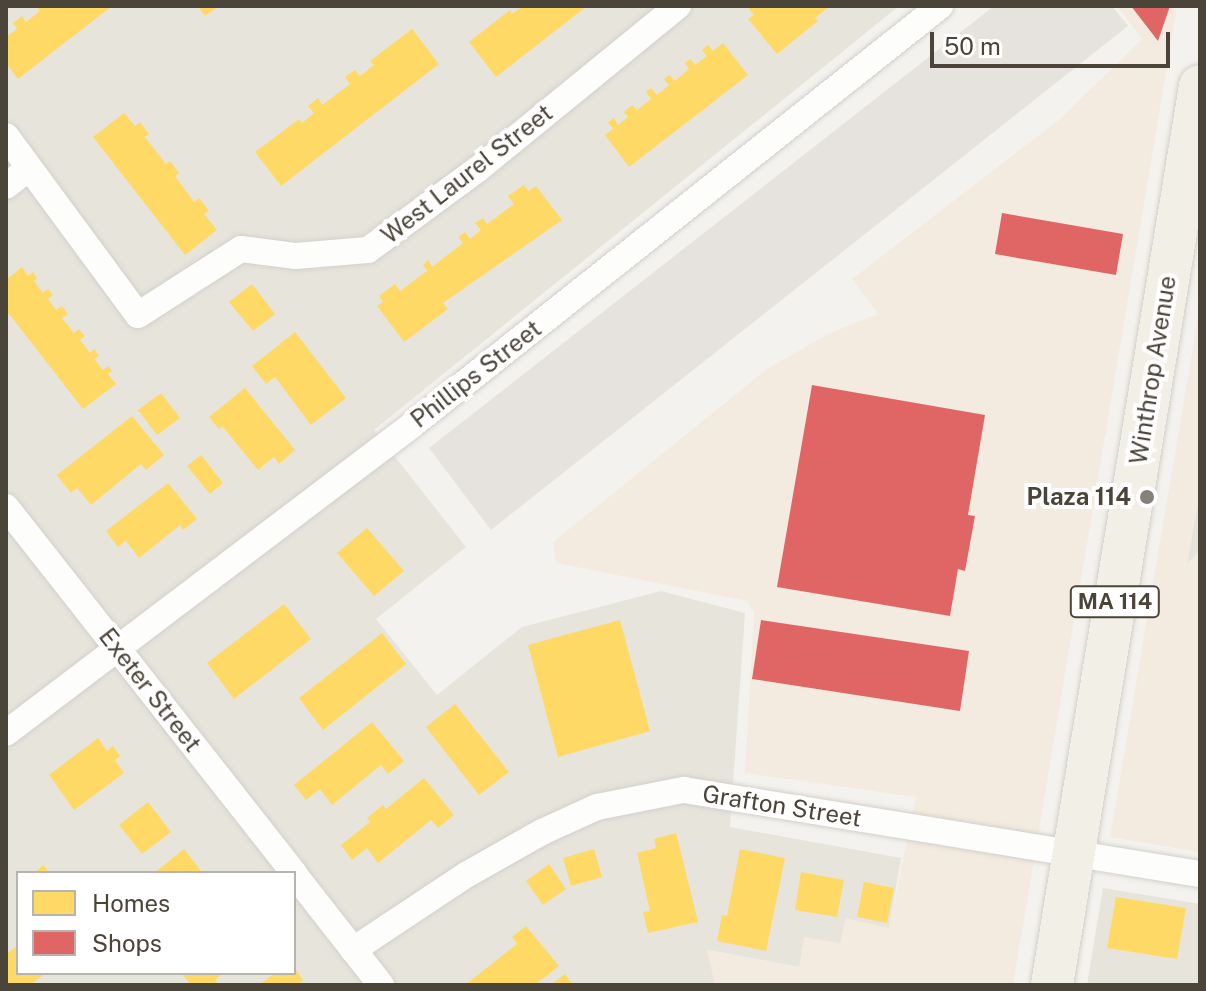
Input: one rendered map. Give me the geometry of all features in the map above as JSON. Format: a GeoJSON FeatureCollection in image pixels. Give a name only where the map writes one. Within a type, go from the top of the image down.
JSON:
{"type":"FeatureCollection","features":[{"type":"Feature","properties":{"kind":"main road","name":"Winthrop Avenue"},"geometry":{"type":"LineString","coordinates":[[1052,985],[1200,86]]}},
{"type":"Feature","properties":{"kind":"street","name":"West Laurel Street"},"geometry":{"type":"LineString","coordinates":[[29,168],[138,315],[241,249],[295,256],[368,250],[478,169],[678,6]]}},
{"type":"Feature","properties":{"kind":"street","name":"Phillips Street"},"geometry":{"type":"LineString","coordinates":[[6,733],[412,425],[940,6]]}},
{"type":"Feature","properties":{"kind":"street"},"geometry":{"type":"LineString","coordinates":[[6,136],[29,168],[6,186]]}},
{"type":"Feature","properties":{"kind":"street","name":"Exeter Street"},"geometry":{"type":"LineString","coordinates":[[6,507],[292,871]]}},
{"type":"Feature","properties":{"kind":"street","name":"Grafton Street"},"geometry":{"type":"LineString","coordinates":[[353,950],[466,875],[542,832],[597,807],[684,790],[1200,874]]}},
{"type":"Feature","properties":{"kind":"street","name":"Exeter Street"},"geometry":{"type":"LineString","coordinates":[[296,876],[381,985]]}},
{"type":"Feature","properties":{"kind":"shaded area"},"geometry":{"type":"Polygon","coordinates":[[[6,6],[899,6],[374,430],[466,547],[376,619],[437,695],[522,627],[661,591],[745,613],[730,827],[901,858],[889,928],[840,944],[799,967],[708,950],[715,985],[6,985],[6,6]]]}},
{"type":"Feature","properties":{"kind":"shaded area"},"geometry":{"type":"Polygon","coordinates":[[[994,6],[1112,6],[1128,26],[491,530],[429,448],[994,6]]]}},
{"type":"Feature","properties":{"kind":"shaded area"},"geometry":{"type":"Polygon","coordinates":[[[1117,6],[1177,6],[1013,985],[715,985],[707,950],[799,967],[804,937],[840,943],[846,918],[889,928],[916,797],[745,773],[754,612],[747,601],[556,563],[553,542],[767,369],[828,334],[878,314],[852,279],[1060,119],[1142,39],[1117,6]]]}},
{"type":"Feature","properties":{"kind":"shaded area"},"geometry":{"type":"Polygon","coordinates":[[[1200,306],[1200,852],[1110,837],[1200,306]]]}},
{"type":"Feature","properties":{"kind":"shaded area"},"geometry":{"type":"Polygon","coordinates":[[[1200,493],[1200,550],[1187,564],[1200,493]]]}},
{"type":"Feature","properties":{"kind":"shaded area"},"geometry":{"type":"Polygon","coordinates":[[[1103,888],[1200,904],[1200,985],[1087,985],[1103,888]]]}},
{"type":"Feature","properties":{"kind":"building: Homes"},"geometry":{"type":"Polygon","coordinates":[[[36,6],[112,6],[18,79],[6,63],[6,37],[17,29],[13,23],[22,16],[26,22],[40,11],[36,6]]]}},
{"type":"Feature","properties":{"kind":"building: Homes"},"geometry":{"type":"Polygon","coordinates":[[[198,6],[219,6],[205,16],[198,6]]]}},
{"type":"Feature","properties":{"kind":"building: Homes"},"geometry":{"type":"Polygon","coordinates":[[[523,6],[587,6],[496,77],[469,42],[510,10],[512,14],[523,6]]]}},
{"type":"Feature","properties":{"kind":"building: Homes"},"geometry":{"type":"Polygon","coordinates":[[[752,6],[830,6],[815,18],[818,21],[777,54],[748,19],[754,15],[749,9],[752,6]]]}},
{"type":"Feature","properties":{"kind":"building: Homes"},"geometry":{"type":"Polygon","coordinates":[[[412,29],[439,64],[281,186],[255,152],[299,119],[302,123],[314,113],[308,106],[318,98],[322,105],[350,84],[345,77],[355,70],[360,76],[374,65],[370,61],[412,29]]]}},
{"type":"Feature","properties":{"kind":"building: Homes"},"geometry":{"type":"Polygon","coordinates":[[[723,43],[748,75],[629,167],[605,135],[613,129],[608,122],[614,118],[618,125],[628,117],[624,112],[632,105],[637,110],[651,99],[646,92],[651,88],[657,95],[669,85],[664,79],[669,75],[675,81],[689,69],[685,63],[690,59],[695,65],[707,56],[702,50],[708,45],[713,51],[723,43]]]}},
{"type":"Feature","properties":{"kind":"building: Homes"},"geometry":{"type":"Polygon","coordinates":[[[124,113],[135,126],[140,122],[149,134],[145,137],[166,164],[170,161],[179,173],[175,176],[194,202],[199,198],[209,211],[204,214],[217,230],[185,255],[93,137],[124,113]]]}},
{"type":"Feature","properties":{"kind":"building: Homes"},"geometry":{"type":"Polygon","coordinates":[[[524,185],[528,191],[536,186],[562,220],[443,303],[448,309],[404,342],[377,306],[383,302],[379,296],[395,284],[400,291],[427,271],[423,265],[428,260],[432,267],[463,243],[458,237],[465,232],[470,239],[481,230],[475,223],[483,218],[487,224],[514,204],[508,196],[524,185]]]}},
{"type":"Feature","properties":{"kind":"building: Homes"},"geometry":{"type":"Polygon","coordinates":[[[22,267],[28,276],[33,272],[37,278],[34,281],[43,293],[48,289],[53,295],[48,299],[56,310],[62,306],[68,314],[62,318],[74,333],[79,329],[85,336],[80,340],[90,353],[94,349],[99,356],[94,359],[103,370],[108,366],[112,371],[108,374],[116,384],[83,409],[6,310],[6,280],[22,267]]]}},
{"type":"Feature","properties":{"kind":"building: Homes"},"geometry":{"type":"Polygon","coordinates":[[[252,284],[275,314],[253,331],[229,302],[252,284]]]}},
{"type":"Feature","properties":{"kind":"building: Homes"},"geometry":{"type":"Polygon","coordinates":[[[295,332],[346,398],[311,425],[275,377],[266,384],[252,366],[295,332]]]}},
{"type":"Feature","properties":{"kind":"building: Homes"},"geometry":{"type":"Polygon","coordinates":[[[245,388],[295,450],[279,464],[274,457],[258,470],[222,426],[219,429],[209,417],[245,388]]]}},
{"type":"Feature","properties":{"kind":"building: Homes"},"geometry":{"type":"Polygon","coordinates":[[[161,393],[180,418],[157,435],[138,410],[161,393]]]}},
{"type":"Feature","properties":{"kind":"building: Homes"},"geometry":{"type":"Polygon","coordinates":[[[132,416],[164,455],[146,470],[141,464],[91,505],[77,488],[71,493],[57,475],[132,416]]]}},
{"type":"Feature","properties":{"kind":"building: Homes"},"geometry":{"type":"Polygon","coordinates":[[[201,455],[223,483],[210,494],[187,466],[201,455]]]}},
{"type":"Feature","properties":{"kind":"building: Homes"},"geometry":{"type":"Polygon","coordinates":[[[168,483],[197,519],[183,530],[180,525],[139,558],[126,541],[118,547],[106,531],[168,483]]]}},
{"type":"Feature","properties":{"kind":"building: Homes"},"geometry":{"type":"Polygon","coordinates":[[[367,528],[404,571],[374,596],[337,553],[367,528]]]}},
{"type":"Feature","properties":{"kind":"building: Homes"},"geometry":{"type":"Polygon","coordinates":[[[284,604],[311,639],[234,699],[207,663],[284,604]]]}},
{"type":"Feature","properties":{"kind":"building: Homes"},"geometry":{"type":"Polygon","coordinates":[[[620,620],[650,731],[558,757],[528,645],[620,620]]]}},
{"type":"Feature","properties":{"kind":"building: Homes"},"geometry":{"type":"Polygon","coordinates":[[[382,633],[406,664],[323,730],[299,698],[382,633]]]}},
{"type":"Feature","properties":{"kind":"building: Homes"},"geometry":{"type":"Polygon","coordinates":[[[455,704],[509,772],[479,795],[426,727],[455,704]]]}},
{"type":"Feature","properties":{"kind":"building: Homes"},"geometry":{"type":"Polygon","coordinates":[[[372,722],[404,761],[388,774],[381,765],[332,805],[320,789],[306,800],[294,785],[372,722]]]}},
{"type":"Feature","properties":{"kind":"building: Homes"},"geometry":{"type":"Polygon","coordinates":[[[98,738],[107,751],[113,746],[120,756],[115,760],[124,773],[74,810],[49,775],[98,738]]]}},
{"type":"Feature","properties":{"kind":"building: Homes"},"geometry":{"type":"Polygon","coordinates":[[[424,778],[454,815],[438,828],[431,820],[378,863],[367,848],[352,860],[341,845],[370,822],[367,818],[383,805],[386,809],[424,778]]]}},
{"type":"Feature","properties":{"kind":"building: Homes"},"geometry":{"type":"Polygon","coordinates":[[[148,802],[171,832],[142,854],[119,825],[148,802]]]}},
{"type":"Feature","properties":{"kind":"building: Homes"},"geometry":{"type":"Polygon","coordinates":[[[676,833],[698,922],[648,933],[643,912],[650,911],[637,853],[656,848],[654,839],[676,833]]]}},
{"type":"Feature","properties":{"kind":"building: Homes"},"geometry":{"type":"Polygon","coordinates":[[[184,849],[201,871],[156,871],[184,849]]]}},
{"type":"Feature","properties":{"kind":"building: Homes"},"geometry":{"type":"Polygon","coordinates":[[[594,849],[602,877],[571,886],[563,858],[594,849]]]}},
{"type":"Feature","properties":{"kind":"building: Homes"},"geometry":{"type":"Polygon","coordinates":[[[740,849],[785,858],[766,951],[717,941],[722,915],[727,916],[740,849]]]}},
{"type":"Feature","properties":{"kind":"building: Homes"},"geometry":{"type":"Polygon","coordinates":[[[549,864],[566,889],[543,905],[526,881],[549,864]]]}},
{"type":"Feature","properties":{"kind":"building: Homes"},"geometry":{"type":"Polygon","coordinates":[[[801,872],[844,880],[837,917],[795,910],[801,872]]]}},
{"type":"Feature","properties":{"kind":"building: Homes"},"geometry":{"type":"Polygon","coordinates":[[[864,882],[894,888],[887,923],[857,917],[864,882]]]}},
{"type":"Feature","properties":{"kind":"building: Homes"},"geometry":{"type":"Polygon","coordinates":[[[1116,897],[1186,908],[1177,959],[1107,948],[1116,897]]]}},
{"type":"Feature","properties":{"kind":"building: Homes"},"geometry":{"type":"Polygon","coordinates":[[[526,926],[559,966],[535,985],[465,985],[517,944],[512,937],[526,926]]]}},
{"type":"Feature","properties":{"kind":"building: Homes"},"geometry":{"type":"Polygon","coordinates":[[[16,946],[16,975],[43,975],[30,985],[6,985],[6,954],[16,946]]]}},
{"type":"Feature","properties":{"kind":"building: Homes"},"geometry":{"type":"Polygon","coordinates":[[[296,970],[303,980],[297,985],[259,985],[272,975],[296,975],[296,970]]]}},
{"type":"Feature","properties":{"kind":"building: Homes"},"geometry":{"type":"Polygon","coordinates":[[[565,974],[573,985],[551,985],[565,974]]]}},
{"type":"Feature","properties":{"kind":"building: Homes"},"geometry":{"type":"Polygon","coordinates":[[[183,975],[221,975],[215,980],[219,985],[191,985],[183,975]]]}},
{"type":"Feature","properties":{"kind":"building: Shops"},"geometry":{"type":"Polygon","coordinates":[[[1131,6],[1170,6],[1158,41],[1131,6]]]}},
{"type":"Feature","properties":{"kind":"building: Shops"},"geometry":{"type":"Polygon","coordinates":[[[1002,213],[1123,234],[1116,275],[995,254],[1002,213]]]}},
{"type":"Feature","properties":{"kind":"building: Shops"},"geometry":{"type":"Polygon","coordinates":[[[812,385],[985,415],[968,515],[975,516],[965,571],[958,569],[950,616],[777,587],[812,385]]]}},
{"type":"Feature","properties":{"kind":"building: Shops"},"geometry":{"type":"Polygon","coordinates":[[[761,620],[969,651],[960,711],[752,679],[761,620]]]}},
{"type":"Feature","properties":{"kind":"place","name":"Plaza 114"},"geometry":{"type":"Point","coordinates":[1147,497]}}]}
